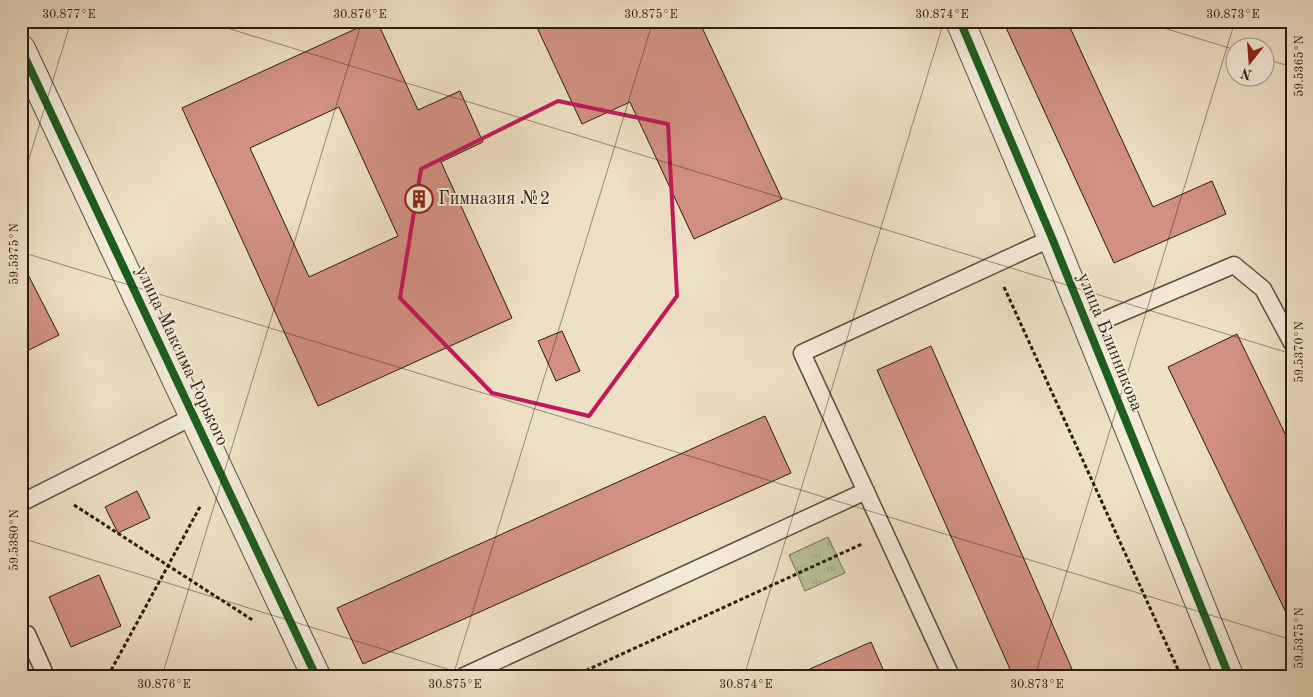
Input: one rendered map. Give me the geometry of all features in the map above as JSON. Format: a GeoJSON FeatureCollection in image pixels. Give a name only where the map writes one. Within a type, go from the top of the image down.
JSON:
{"type":"FeatureCollection","features":[{"type":"Feature","properties":{"kind":"street","name":"улица Блинникова"},"geometry":{"type":"LineString","coordinates":[[960,21],[1052,238],[1229,676]]}},
{"type":"Feature","properties":{"kind":"street","name":"улица Максима Горького"},"geometry":{"type":"LineString","coordinates":[[21,49],[148,317],[192,417],[316,676]]}},
{"type":"Feature","properties":{"kind":"lane"},"geometry":{"type":"LineString","coordinates":[[951,676],[802,353],[1052,238]]}},
{"type":"Feature","properties":{"kind":"lane"},"geometry":{"type":"LineString","coordinates":[[1088,327],[1234,265],[1263,289],[1292,343]]}},
{"type":"Feature","properties":{"kind":"lane"},"geometry":{"type":"LineString","coordinates":[[21,503],[192,417]]}},
{"type":"Feature","properties":{"kind":"lane"},"geometry":{"type":"LineString","coordinates":[[464,676],[866,491]]}},
{"type":"Feature","properties":{"kind":"lane"},"geometry":{"type":"LineString","coordinates":[[21,637],[27,634],[46,676]]}},
{"type":"Feature","properties":{"kind":"path"},"geometry":{"type":"LineString","coordinates":[[994,264],[1181,676]]}},
{"type":"Feature","properties":{"kind":"path"},"geometry":{"type":"LineString","coordinates":[[50,490],[259,624]]}},
{"type":"Feature","properties":{"kind":"path"},"geometry":{"type":"LineString","coordinates":[[108,676],[202,503]]}},
{"type":"Feature","properties":{"kind":"path"},"geometry":{"type":"LineString","coordinates":[[574,676],[886,533]]}},
{"type":"Feature","properties":{"kind":"highlighted area"},"geometry":{"type":"Polygon","coordinates":[[[558,101],[668,124],[677,296],[589,416],[492,393],[400,298],[421,169],[558,101]]]}},
{"type":"Feature","properties":{"kind":"green space"},"geometry":{"type":"Polygon","coordinates":[[[828,537],[845,573],[805,591],[789,555],[828,537]]]}},
{"type":"Feature","properties":{"kind":"building","name":"Гимназия №2"},"geometry":{"type":"Polygon","coordinates":[[[373,21],[377,21],[418,110],[460,91],[483,142],[441,162],[512,318],[318,406],[182,108],[373,21]],[[339,107],[250,148],[309,277],[398,236],[339,107]]]}},
{"type":"Feature","properties":{"kind":"building"},"geometry":{"type":"Polygon","coordinates":[[[534,21],[699,21],[782,199],[694,239],[630,102],[582,124],[534,21]]]}},
{"type":"Feature","properties":{"kind":"building"},"geometry":{"type":"Polygon","coordinates":[[[1003,21],[1067,21],[1153,207],[1212,181],[1226,214],[1114,263],[1003,21]]]}},
{"type":"Feature","properties":{"kind":"building"},"geometry":{"type":"Polygon","coordinates":[[[21,261],[59,335],[21,354],[21,261]]]}},
{"type":"Feature","properties":{"kind":"building"},"geometry":{"type":"Polygon","coordinates":[[[562,331],[580,371],[556,381],[538,341],[562,331]]]}},
{"type":"Feature","properties":{"kind":"building"},"geometry":{"type":"Polygon","coordinates":[[[1237,334],[1292,448],[1292,625],[1168,367],[1237,334]]]}},
{"type":"Feature","properties":{"kind":"building"},"geometry":{"type":"Polygon","coordinates":[[[931,346],[1075,676],[1013,676],[877,370],[931,346]]]}},
{"type":"Feature","properties":{"kind":"building"},"geometry":{"type":"Polygon","coordinates":[[[765,416],[791,473],[363,664],[337,608],[765,416]]]}},
{"type":"Feature","properties":{"kind":"building"},"geometry":{"type":"Polygon","coordinates":[[[137,491],[150,518],[118,533],[105,507],[137,491]]]}},
{"type":"Feature","properties":{"kind":"building"},"geometry":{"type":"Polygon","coordinates":[[[99,575],[121,626],[71,647],[49,597],[99,575]]]}},
{"type":"Feature","properties":{"kind":"building"},"geometry":{"type":"Polygon","coordinates":[[[871,642],[886,676],[794,676],[871,642]]]}},
{"type":"Feature","properties":{"kind":"cycle path"},"geometry":{"type":"LineString","coordinates":[[960,21],[1052,238],[1229,676]]}},
{"type":"Feature","properties":{"kind":"cycle path"},"geometry":{"type":"LineString","coordinates":[[21,49],[316,676]]}},
{"type":"Feature","properties":{"kind":"place","name":"Гимназия №2"},"geometry":{"type":"Point","coordinates":[419,199]}}]}
